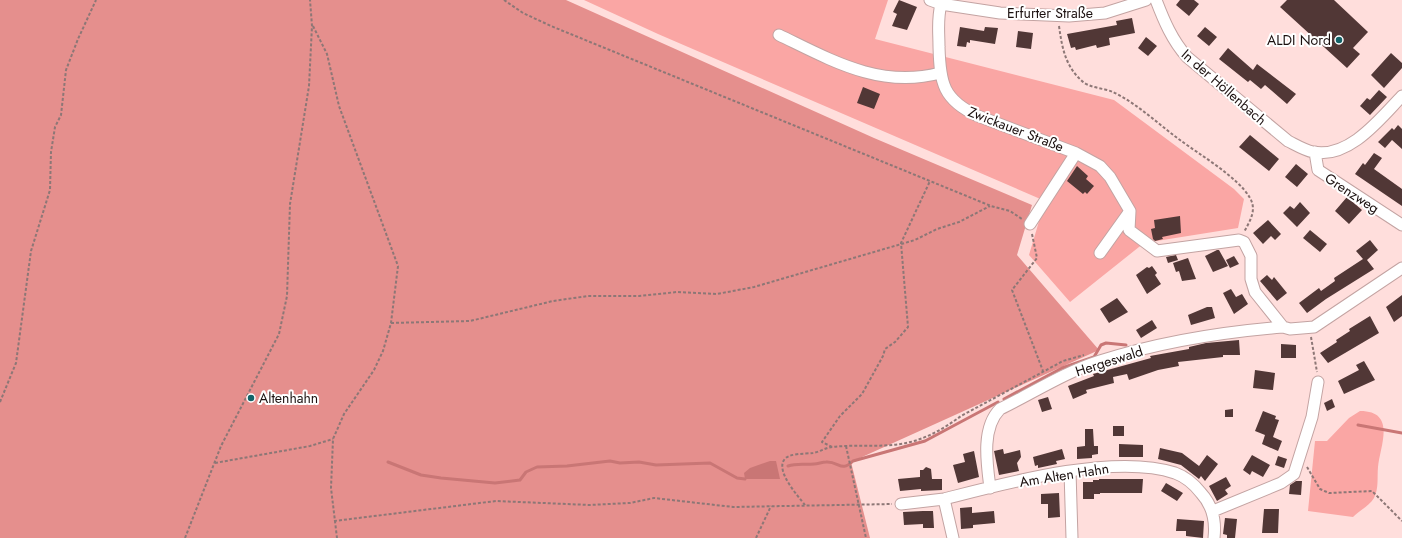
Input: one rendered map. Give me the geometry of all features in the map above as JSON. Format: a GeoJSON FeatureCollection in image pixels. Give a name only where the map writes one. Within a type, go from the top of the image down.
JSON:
{"type":"FeatureCollection","features":[{"type":"Feature","properties":{"kind":"street","name":"Erfurter Straße"},"geometry":{"type":"LineString","coordinates":[[930,0],[941,4],[1000,13],[1057,15],[1105,13],[1146,0]]}},
{"type":"Feature","properties":{"kind":"street","name":"In der Höllenbach"},"geometry":{"type":"LineString","coordinates":[[1156,0],[1170,33],[1178,47],[1187,57],[1288,141],[1302,149],[1315,152]]}},
{"type":"Feature","properties":{"kind":"street","name":"Zwickauer Straße"},"geometry":{"type":"LineString","coordinates":[[941,4],[937,19],[940,73],[948,93],[964,110],[1076,153],[1100,166],[1110,178],[1130,211]]}},
{"type":"Feature","properties":{"kind":"street"},"geometry":{"type":"LineString","coordinates":[[779,35],[849,68],[873,75],[908,78],[925,77],[940,73]]}},
{"type":"Feature","properties":{"kind":"street"},"geometry":{"type":"LineString","coordinates":[[1315,152],[1332,150],[1350,145],[1365,134],[1402,96]]}},
{"type":"Feature","properties":{"kind":"street","name":"Grenzweg"},"geometry":{"type":"LineString","coordinates":[[1315,152],[1318,170],[1402,225]]}},
{"type":"Feature","properties":{"kind":"street"},"geometry":{"type":"LineString","coordinates":[[1030,224],[1076,153]]}},
{"type":"Feature","properties":{"kind":"street"},"geometry":{"type":"LineString","coordinates":[[1130,211],[1129,230],[1157,251],[1239,240],[1244,242],[1251,256],[1250,279],[1256,292],[1283,327]]}},
{"type":"Feature","properties":{"kind":"street"},"geometry":{"type":"LineString","coordinates":[[1100,253],[1130,211]]}},
{"type":"Feature","properties":{"kind":"street","name":"Hergeswald"},"geometry":{"type":"LineString","coordinates":[[990,488],[987,456],[988,440],[994,415],[1000,409],[1099,361],[1177,340],[1230,331],[1283,327],[1290,329],[1314,327],[1402,268]]}},
{"type":"Feature","properties":{"kind":"street"},"geometry":{"type":"LineString","coordinates":[[1213,511],[1280,483],[1294,474],[1312,417],[1318,382]]}},
{"type":"Feature","properties":{"kind":"street","name":"Am Alten Hahn"},"geometry":{"type":"LineString","coordinates":[[901,504],[944,499],[1070,471],[1097,467],[1149,468],[1175,473],[1194,484],[1204,496],[1213,511],[1214,538]]}},
{"type":"Feature","properties":{"kind":"street"},"geometry":{"type":"LineString","coordinates":[[1070,471],[1072,538]]}},
{"type":"Feature","properties":{"kind":"street"},"geometry":{"type":"LineString","coordinates":[[944,499],[953,538]]}},
{"type":"Feature","properties":{"kind":"path"},"geometry":{"type":"LineString","coordinates":[[0,402],[16,363],[31,250],[50,190],[51,152],[55,127],[61,115],[66,70],[96,0]]}},
{"type":"Feature","properties":{"kind":"path"},"geometry":{"type":"LineString","coordinates":[[185,538],[221,446],[280,334],[287,296],[290,204],[308,86],[312,26],[310,0]]}},
{"type":"Feature","properties":{"kind":"path"},"geometry":{"type":"LineString","coordinates":[[504,0],[523,13],[551,26],[990,206],[1010,211],[1030,224],[1037,258],[1012,290],[1043,371]]}},
{"type":"Feature","properties":{"kind":"path"},"geometry":{"type":"LineString","coordinates":[[1057,15],[1063,55],[1082,83],[1113,92],[1143,110],[1178,139],[1240,184],[1251,199],[1253,208],[1252,217],[1239,240]]}},
{"type":"Feature","properties":{"kind":"path"},"geometry":{"type":"LineString","coordinates":[[312,26],[326,54],[340,106],[398,266],[391,322],[383,351],[374,370],[344,414],[333,439],[331,488],[337,538]]}},
{"type":"Feature","properties":{"kind":"path"},"geometry":{"type":"LineString","coordinates":[[832,447],[822,442],[840,416],[862,394],[883,356],[885,349],[895,342],[908,327],[900,243],[930,181]]}},
{"type":"Feature","properties":{"kind":"path"},"geometry":{"type":"LineString","coordinates":[[391,322],[470,321],[553,301],[588,296],[639,296],[677,292],[717,294],[754,287],[833,265],[900,243],[915,240],[937,229],[959,222],[990,206]]}},
{"type":"Feature","properties":{"kind":"path"},"geometry":{"type":"LineString","coordinates":[[1308,328],[1314,343],[1318,382]]}},
{"type":"Feature","properties":{"kind":"path"},"geometry":{"type":"LineString","coordinates":[[805,505],[784,473],[782,466],[783,460],[787,457],[815,453],[832,447],[906,443],[924,438],[1001,394]]}},
{"type":"Feature","properties":{"kind":"path"},"geometry":{"type":"LineString","coordinates":[[215,463],[310,446],[333,439]]}},
{"type":"Feature","properties":{"kind":"path"},"geometry":{"type":"LineString","coordinates":[[846,446],[866,538]]}},
{"type":"Feature","properties":{"kind":"path"},"geometry":{"type":"LineString","coordinates":[[1300,456],[1320,488],[1328,493],[1372,491],[1402,521]]}},
{"type":"Feature","properties":{"kind":"path"},"geometry":{"type":"LineString","coordinates":[[334,521],[496,501],[590,505],[630,503],[654,498],[733,507],[901,504]]}},
{"type":"Feature","properties":{"kind":"path"},"geometry":{"type":"LineString","coordinates":[[756,538],[771,506]]}},
{"type":"Feature","properties":{"kind":"shaded area"},"geometry":{"type":"Polygon","coordinates":[[[0,0],[566,0],[874,138],[1032,205],[1017,255],[1099,350],[851,462],[870,538],[0,538],[0,0]]]}},
{"type":"Feature","properties":{"kind":"shaded area"},"geometry":{"type":"Polygon","coordinates":[[[584,0],[888,0],[875,39],[1114,100],[1234,189],[1244,199],[1238,228],[1144,243],[1070,302],[1029,255],[1045,201],[658,34],[584,0]]]}},
{"type":"Feature","properties":{"kind":"shaded area"},"geometry":{"type":"Polygon","coordinates":[[[1360,411],[1371,413],[1379,417],[1384,431],[1378,467],[1376,494],[1374,498],[1353,517],[1308,511],[1315,441],[1327,441],[1349,418],[1360,411]]]}},
{"type":"Feature","properties":{"kind":"shaded area"},"geometry":{"type":"Polygon","coordinates":[[[770,461],[776,461],[780,479],[745,479],[744,473],[750,468],[770,461]]]}},
{"type":"Feature","properties":{"kind":"building"},"geometry":{"type":"Polygon","coordinates":[[[899,0],[917,7],[907,30],[892,26],[897,14],[893,12],[899,0]]]}},
{"type":"Feature","properties":{"kind":"building"},"geometry":{"type":"Polygon","coordinates":[[[1180,0],[1194,0],[1199,4],[1189,16],[1176,5],[1180,0]]]}},
{"type":"Feature","properties":{"kind":"building","name":"ALDI Nord"},"geometry":{"type":"Polygon","coordinates":[[[1287,0],[1334,0],[1368,32],[1353,48],[1360,54],[1347,68],[1280,7],[1287,0]]]}},
{"type":"Feature","properties":{"kind":"building"},"geometry":{"type":"Polygon","coordinates":[[[1132,18],[1135,33],[1109,38],[1110,45],[1097,48],[1096,45],[1076,50],[1075,47],[1071,48],[1067,34],[1117,25],[1116,21],[1132,18]]]}},
{"type":"Feature","properties":{"kind":"building"},"geometry":{"type":"Polygon","coordinates":[[[960,27],[984,31],[985,27],[998,28],[995,44],[970,40],[970,43],[967,42],[966,47],[957,46],[960,27]]]}},
{"type":"Feature","properties":{"kind":"building"},"geometry":{"type":"Polygon","coordinates":[[[1205,27],[1217,37],[1209,46],[1197,36],[1205,27]]]}},
{"type":"Feature","properties":{"kind":"building"},"geometry":{"type":"Polygon","coordinates":[[[1018,31],[1033,33],[1031,49],[1016,47],[1018,31]]]}},
{"type":"Feature","properties":{"kind":"building"},"geometry":{"type":"Polygon","coordinates":[[[1146,37],[1157,46],[1148,56],[1138,48],[1146,37]]]}},
{"type":"Feature","properties":{"kind":"building"},"geometry":{"type":"Polygon","coordinates":[[[1228,48],[1253,70],[1257,64],[1296,94],[1287,104],[1265,85],[1261,89],[1250,80],[1248,82],[1219,59],[1228,48]]]}},
{"type":"Feature","properties":{"kind":"building"},"geometry":{"type":"Polygon","coordinates":[[[1391,53],[1402,63],[1402,68],[1384,88],[1371,75],[1391,53]]]}},
{"type":"Feature","properties":{"kind":"building"},"geometry":{"type":"Polygon","coordinates":[[[863,87],[880,94],[874,109],[857,103],[863,87]]]}},
{"type":"Feature","properties":{"kind":"building"},"geometry":{"type":"Polygon","coordinates":[[[1379,90],[1387,97],[1370,115],[1360,106],[1367,98],[1370,100],[1379,90]]]}},
{"type":"Feature","properties":{"kind":"building"},"geometry":{"type":"Polygon","coordinates":[[[1398,125],[1402,129],[1402,149],[1392,140],[1385,148],[1378,142],[1392,128],[1394,130],[1398,125]]]}},
{"type":"Feature","properties":{"kind":"building"},"geometry":{"type":"Polygon","coordinates":[[[1250,135],[1279,159],[1269,171],[1239,147],[1250,135]]]}},
{"type":"Feature","properties":{"kind":"building"},"geometry":{"type":"Polygon","coordinates":[[[1374,153],[1382,158],[1374,169],[1402,189],[1402,206],[1355,174],[1363,163],[1365,165],[1374,153]]]}},
{"type":"Feature","properties":{"kind":"building"},"geometry":{"type":"Polygon","coordinates":[[[1296,164],[1308,174],[1297,187],[1285,177],[1296,164]]]}},
{"type":"Feature","properties":{"kind":"building"},"geometry":{"type":"Polygon","coordinates":[[[1077,166],[1088,176],[1086,179],[1094,186],[1087,194],[1085,192],[1083,194],[1067,181],[1077,166]]]}},
{"type":"Feature","properties":{"kind":"building"},"geometry":{"type":"Polygon","coordinates":[[[1347,197],[1362,210],[1349,224],[1335,211],[1347,197]]]}},
{"type":"Feature","properties":{"kind":"building"},"geometry":{"type":"Polygon","coordinates":[[[1300,202],[1310,213],[1297,227],[1283,213],[1290,206],[1294,209],[1300,202]]]}},
{"type":"Feature","properties":{"kind":"building"},"geometry":{"type":"Polygon","coordinates":[[[1180,216],[1181,233],[1162,237],[1163,239],[1155,241],[1153,239],[1151,229],[1155,228],[1154,220],[1180,216]]]}},
{"type":"Feature","properties":{"kind":"building"},"geometry":{"type":"Polygon","coordinates":[[[1268,220],[1281,234],[1275,240],[1271,236],[1263,244],[1253,233],[1268,220]]]}},
{"type":"Feature","properties":{"kind":"building"},"geometry":{"type":"Polygon","coordinates":[[[1310,230],[1327,244],[1320,252],[1303,238],[1310,230]]]}},
{"type":"Feature","properties":{"kind":"building"},"geometry":{"type":"Polygon","coordinates":[[[1370,240],[1378,250],[1367,260],[1374,269],[1326,299],[1307,313],[1299,303],[1319,288],[1321,291],[1335,281],[1334,278],[1363,259],[1356,251],[1370,240]]]}},
{"type":"Feature","properties":{"kind":"building"},"geometry":{"type":"Polygon","coordinates":[[[1219,250],[1228,266],[1213,272],[1205,256],[1219,250]]]}},
{"type":"Feature","properties":{"kind":"building"},"geometry":{"type":"Polygon","coordinates":[[[1176,255],[1178,260],[1168,263],[1166,257],[1176,255]]]}},
{"type":"Feature","properties":{"kind":"building"},"geometry":{"type":"Polygon","coordinates":[[[1234,256],[1239,264],[1230,268],[1226,260],[1234,256]]]}},
{"type":"Feature","properties":{"kind":"building"},"geometry":{"type":"Polygon","coordinates":[[[1188,258],[1196,279],[1182,281],[1179,271],[1176,272],[1173,263],[1188,258]]]}},
{"type":"Feature","properties":{"kind":"building"},"geometry":{"type":"Polygon","coordinates":[[[1152,266],[1157,273],[1155,275],[1161,284],[1147,294],[1136,275],[1147,267],[1149,268],[1152,266]]]}},
{"type":"Feature","properties":{"kind":"building"},"geometry":{"type":"Polygon","coordinates":[[[1267,275],[1272,280],[1274,277],[1287,293],[1277,301],[1260,281],[1267,275]]]}},
{"type":"Feature","properties":{"kind":"building"},"geometry":{"type":"Polygon","coordinates":[[[1231,289],[1236,297],[1242,294],[1248,304],[1234,314],[1223,293],[1231,289]]]}},
{"type":"Feature","properties":{"kind":"building"},"geometry":{"type":"Polygon","coordinates":[[[1402,295],[1402,316],[1394,322],[1386,307],[1402,295]]]}},
{"type":"Feature","properties":{"kind":"building"},"geometry":{"type":"Polygon","coordinates":[[[1117,298],[1128,312],[1109,323],[1100,309],[1117,298]]]}},
{"type":"Feature","properties":{"kind":"building"},"geometry":{"type":"Polygon","coordinates":[[[1207,307],[1212,307],[1215,318],[1191,325],[1188,315],[1207,307]]]}},
{"type":"Feature","properties":{"kind":"building"},"geometry":{"type":"Polygon","coordinates":[[[1370,316],[1379,333],[1328,363],[1320,353],[1337,342],[1336,340],[1350,331],[1349,329],[1370,316]]]}},
{"type":"Feature","properties":{"kind":"building"},"geometry":{"type":"Polygon","coordinates":[[[1152,320],[1157,328],[1141,338],[1136,330],[1152,320]]]}},
{"type":"Feature","properties":{"kind":"building"},"geometry":{"type":"Polygon","coordinates":[[[1239,340],[1240,355],[1223,355],[1223,357],[1178,362],[1179,366],[1158,370],[1129,380],[1127,374],[1113,377],[1114,383],[1086,390],[1087,393],[1073,399],[1068,386],[1094,376],[1093,374],[1151,358],[1150,356],[1189,349],[1189,347],[1206,343],[1239,340]]]}},
{"type":"Feature","properties":{"kind":"building"},"geometry":{"type":"Polygon","coordinates":[[[1281,344],[1296,345],[1296,358],[1281,358],[1281,344]]]}},
{"type":"Feature","properties":{"kind":"building"},"geometry":{"type":"Polygon","coordinates":[[[1364,361],[1375,380],[1344,394],[1338,381],[1359,370],[1356,365],[1364,361]]]}},
{"type":"Feature","properties":{"kind":"building"},"geometry":{"type":"Polygon","coordinates":[[[1255,370],[1275,373],[1273,390],[1253,388],[1255,370]]]}},
{"type":"Feature","properties":{"kind":"building"},"geometry":{"type":"Polygon","coordinates":[[[1048,397],[1052,409],[1042,412],[1038,400],[1048,397]]]}},
{"type":"Feature","properties":{"kind":"building"},"geometry":{"type":"Polygon","coordinates":[[[1332,399],[1335,407],[1327,411],[1324,403],[1332,399]]]}},
{"type":"Feature","properties":{"kind":"building"},"geometry":{"type":"Polygon","coordinates":[[[1233,409],[1233,417],[1225,417],[1225,410],[1233,409]]]}},
{"type":"Feature","properties":{"kind":"building"},"geometry":{"type":"Polygon","coordinates":[[[1263,411],[1276,416],[1275,419],[1279,420],[1273,437],[1282,441],[1278,451],[1262,444],[1265,435],[1255,431],[1263,411]]]}},
{"type":"Feature","properties":{"kind":"building"},"geometry":{"type":"Polygon","coordinates":[[[1113,426],[1124,426],[1124,436],[1113,436],[1113,426]]]}},
{"type":"Feature","properties":{"kind":"building"},"geometry":{"type":"Polygon","coordinates":[[[1085,429],[1093,429],[1094,446],[1098,446],[1098,454],[1092,455],[1092,458],[1077,459],[1077,447],[1085,446],[1085,429]]]}},
{"type":"Feature","properties":{"kind":"building"},"geometry":{"type":"Polygon","coordinates":[[[1119,444],[1143,445],[1143,457],[1119,457],[1119,444]]]}},
{"type":"Feature","properties":{"kind":"building"},"geometry":{"type":"Polygon","coordinates":[[[1160,448],[1182,453],[1199,466],[1207,455],[1218,464],[1205,481],[1201,476],[1199,479],[1181,465],[1158,459],[1160,448]]]}},
{"type":"Feature","properties":{"kind":"building"},"geometry":{"type":"Polygon","coordinates":[[[1003,449],[1004,454],[1020,450],[1021,457],[1017,463],[1019,471],[999,475],[994,451],[1003,449]]]}},
{"type":"Feature","properties":{"kind":"building"},"geometry":{"type":"Polygon","coordinates":[[[1062,449],[1065,459],[1056,461],[1057,464],[1038,468],[1038,465],[1035,466],[1033,457],[1062,449]]]}},
{"type":"Feature","properties":{"kind":"building"},"geometry":{"type":"Polygon","coordinates":[[[974,451],[979,477],[958,483],[953,465],[965,462],[963,454],[974,451]]]}},
{"type":"Feature","properties":{"kind":"building"},"geometry":{"type":"Polygon","coordinates":[[[1252,455],[1270,465],[1263,477],[1252,471],[1250,475],[1243,470],[1252,455]]]}},
{"type":"Feature","properties":{"kind":"building"},"geometry":{"type":"Polygon","coordinates":[[[1278,456],[1287,459],[1284,468],[1275,465],[1278,456]]]}},
{"type":"Feature","properties":{"kind":"building"},"geometry":{"type":"Polygon","coordinates":[[[926,467],[931,469],[932,479],[942,479],[942,490],[921,491],[921,489],[900,491],[898,479],[920,477],[920,470],[923,470],[926,467]]]}},
{"type":"Feature","properties":{"kind":"building"},"geometry":{"type":"Polygon","coordinates":[[[1226,477],[1231,486],[1225,490],[1228,494],[1217,501],[1209,486],[1226,477]]]}},
{"type":"Feature","properties":{"kind":"building"},"geometry":{"type":"Polygon","coordinates":[[[1143,479],[1142,493],[1100,493],[1094,494],[1094,499],[1083,499],[1083,482],[1093,482],[1093,480],[1143,479]]]}},
{"type":"Feature","properties":{"kind":"building"},"geometry":{"type":"Polygon","coordinates":[[[1296,481],[1302,481],[1301,495],[1289,494],[1290,485],[1296,481]]]}},
{"type":"Feature","properties":{"kind":"building"},"geometry":{"type":"Polygon","coordinates":[[[1166,483],[1183,493],[1177,501],[1161,491],[1166,483]]]}},
{"type":"Feature","properties":{"kind":"building"},"geometry":{"type":"Polygon","coordinates":[[[1059,493],[1060,517],[1048,518],[1048,504],[1041,504],[1041,494],[1059,493]]]}},
{"type":"Feature","properties":{"kind":"building"},"geometry":{"type":"Polygon","coordinates":[[[972,507],[972,513],[994,511],[995,523],[973,525],[973,528],[961,529],[960,508],[972,507]]]}},
{"type":"Feature","properties":{"kind":"building"},"geometry":{"type":"Polygon","coordinates":[[[1264,509],[1279,509],[1278,533],[1262,533],[1264,509]]]}},
{"type":"Feature","properties":{"kind":"building"},"geometry":{"type":"Polygon","coordinates":[[[933,511],[934,528],[923,528],[923,524],[904,525],[903,512],[933,511]]]}},
{"type":"Feature","properties":{"kind":"building"},"geometry":{"type":"Polygon","coordinates":[[[1225,518],[1237,519],[1235,538],[1227,538],[1227,535],[1223,534],[1225,518]]]}},
{"type":"Feature","properties":{"kind":"building"},"geometry":{"type":"Polygon","coordinates":[[[1177,519],[1204,521],[1203,538],[1186,536],[1186,531],[1176,531],[1177,519]]]}},
{"type":"Feature","properties":{"kind":"waterway"},"geometry":{"type":"LineString","coordinates":[[1004,399],[1062,368],[1094,357],[1101,345],[1106,343],[1126,345]]}},
{"type":"Feature","properties":{"kind":"waterway"},"geometry":{"type":"LineString","coordinates":[[788,466],[826,462],[846,466],[853,461],[925,441],[998,402]]}},
{"type":"Feature","properties":{"kind":"waterway"},"geometry":{"type":"LineString","coordinates":[[1358,425],[1402,433]]}},
{"type":"Feature","properties":{"kind":"waterway"},"geometry":{"type":"LineString","coordinates":[[388,462],[421,475],[495,483],[520,480],[526,472],[537,467],[567,466],[610,461],[620,463],[639,462],[656,465],[710,463],[737,478],[745,479]]}},
{"type":"Feature","properties":{"kind":"place","name":"ALDI Nord"},"geometry":{"type":"Point","coordinates":[1339,40]}},
{"type":"Feature","properties":{"kind":"place","name":"Altenhahn"},"geometry":{"type":"Point","coordinates":[251,398]}}]}
